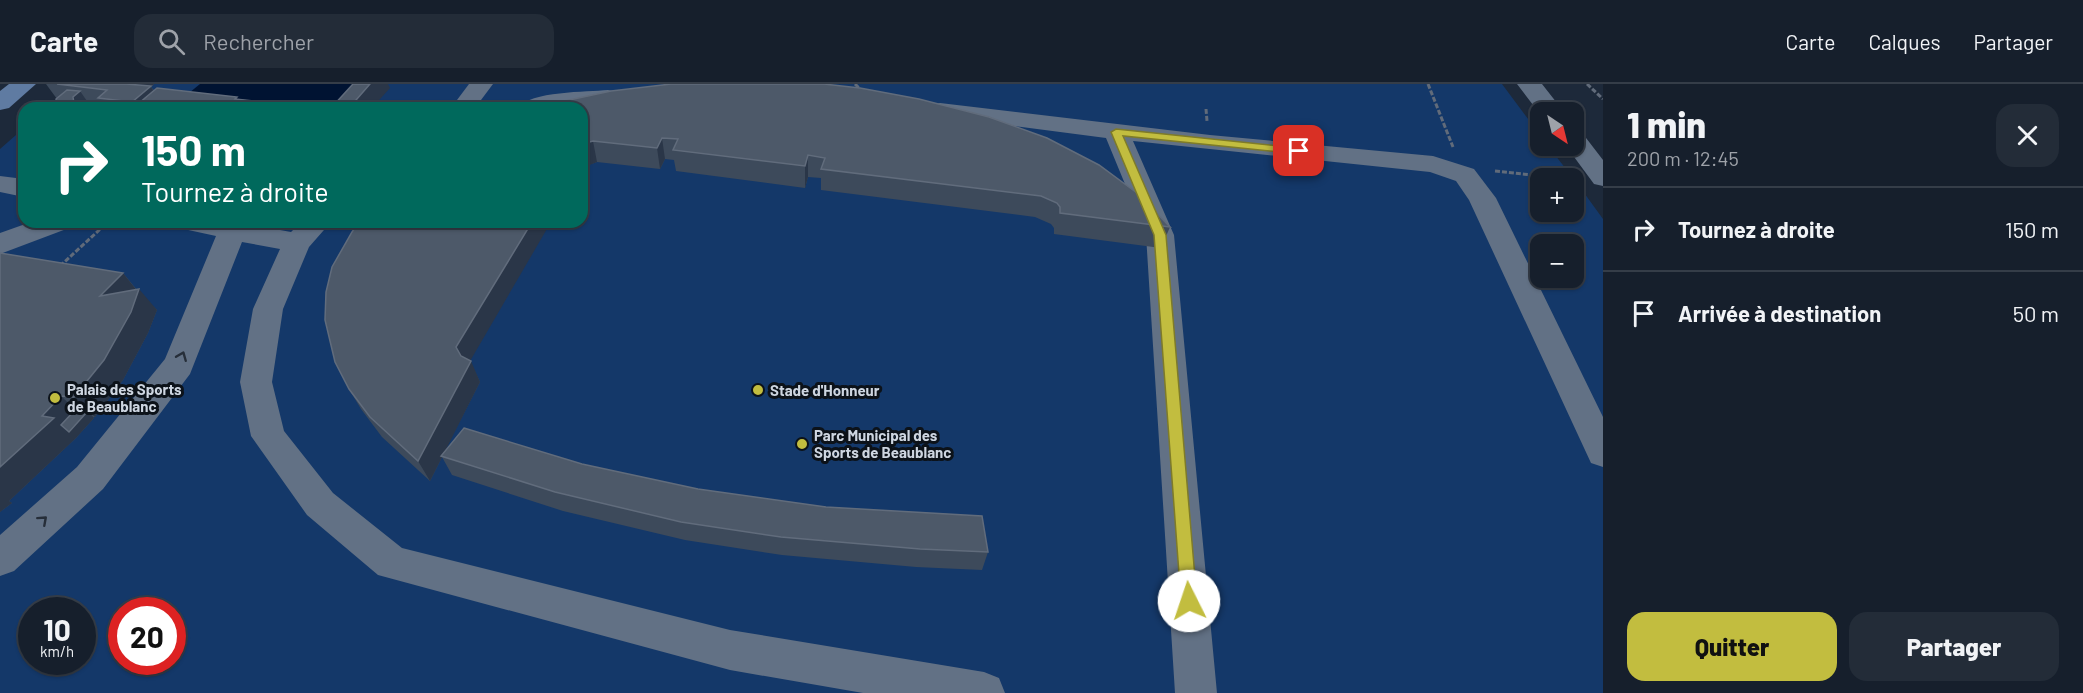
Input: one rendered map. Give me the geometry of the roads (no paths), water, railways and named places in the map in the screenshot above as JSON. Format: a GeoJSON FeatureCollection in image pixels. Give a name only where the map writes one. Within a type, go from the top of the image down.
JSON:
{"type":"FeatureCollection","features":[{"type":"Feature","properties":{"kind":"main road"},"geometry":{"type":"LineString","coordinates":[[0,103],[24,84]]}},
{"type":"Feature","properties":{"kind":"street"},"geometry":{"type":"LineString","coordinates":[[468,102],[481,84]]}},
{"type":"Feature","properties":{"kind":"street"},"geometry":{"type":"LineString","coordinates":[[1529,84],[1544,102]]}},
{"type":"Feature","properties":{"kind":"street"},"geometry":{"type":"LineString","coordinates":[[554,102],[629,95]]}},
{"type":"Feature","properties":{"kind":"street"},"geometry":{"type":"LineString","coordinates":[[911,107],[1116,132],[1433,164],[1463,171],[1482,198],[1603,453]]}},
{"type":"Feature","properties":{"kind":"street"},"geometry":{"type":"LineString","coordinates":[[1116,132],[1160,235],[1196,693]]}},
{"type":"Feature","properties":{"kind":"street"},"geometry":{"type":"LineString","coordinates":[[1584,152],[1603,178]]}},
{"type":"Feature","properties":{"kind":"street"},"geometry":{"type":"LineString","coordinates":[[0,184],[18,187]]}},
{"type":"Feature","properties":{"kind":"street"},"geometry":{"type":"LineString","coordinates":[[0,244],[43,228]]}},
{"type":"Feature","properties":{"kind":"street"},"geometry":{"type":"LineString","coordinates":[[218,228],[232,231],[307,232],[268,309],[256,382],[268,436],[320,504],[392,563],[730,650],[984,693]]}},
{"type":"Feature","properties":{"kind":"street"},"geometry":{"type":"LineString","coordinates":[[0,559],[90,478],[179,365],[232,231]]}},
{"type":"Feature","properties":{"kind":"place","name":"Stade d'Honneur"},"geometry":{"type":"Point","coordinates":[758,390]}},
{"type":"Feature","properties":{"kind":"place","name":"Palais des Sports de Beaublanc"},"geometry":{"type":"Point","coordinates":[55,398]}},
{"type":"Feature","properties":{"kind":"place","name":"Parc Municipal des Sports de Beaublanc"},"geometry":{"type":"Point","coordinates":[802,444]}}]}
